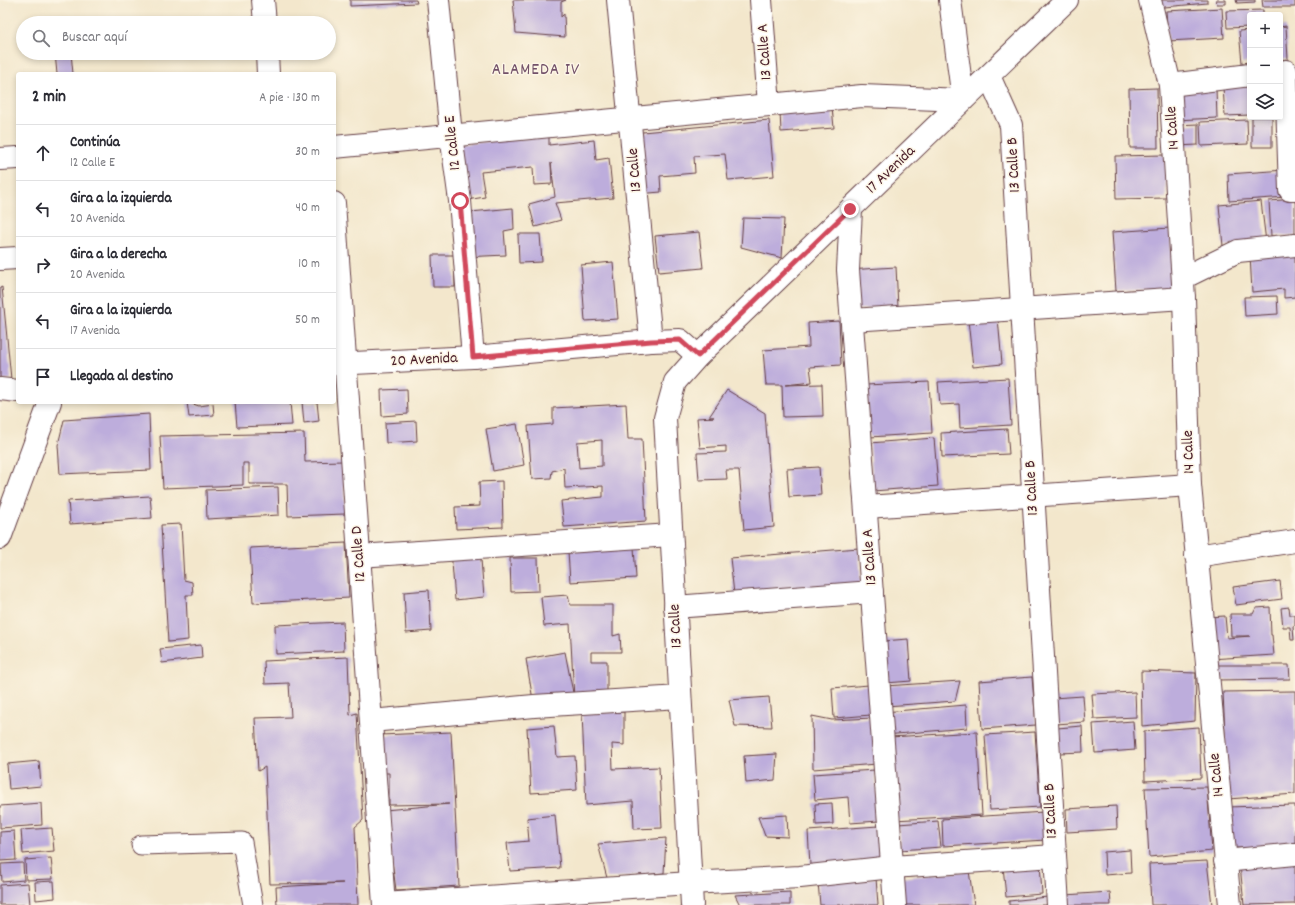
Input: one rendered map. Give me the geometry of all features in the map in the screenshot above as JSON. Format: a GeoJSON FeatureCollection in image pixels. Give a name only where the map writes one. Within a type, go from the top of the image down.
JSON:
{"type":"FeatureCollection","features":[{"type":"Feature","properties":{"kind":"street"},"geometry":{"type":"LineString","coordinates":[[263,0],[264,16]]}},
{"type":"Feature","properties":{"kind":"street","name":"12 Calle E"},"geometry":{"type":"LineString","coordinates":[[438,0],[451,135],[460,201],[473,357]]}},
{"type":"Feature","properties":{"kind":"street","name":"13 Calle"},"geometry":{"type":"LineString","coordinates":[[618,0],[651,341]]}},
{"type":"Feature","properties":{"kind":"street","name":"13 Calle A"},"geometry":{"type":"LineString","coordinates":[[761,0],[769,105]]}},
{"type":"Feature","properties":{"kind":"street"},"geometry":{"type":"LineString","coordinates":[[336,147],[862,96],[963,100],[950,0]]}},
{"type":"Feature","properties":{"kind":"street","name":"17 Avenida"},"geometry":{"type":"LineString","coordinates":[[698,356],[1067,0]]}},
{"type":"Feature","properties":{"kind":"street","name":"14 Calle"},"geometry":{"type":"LineString","coordinates":[[1150,0],[1170,85],[1183,288],[1190,485],[1230,905]]}},
{"type":"Feature","properties":{"kind":"street"},"geometry":{"type":"LineString","coordinates":[[267,60],[268,72]]}},
{"type":"Feature","properties":{"kind":"street"},"geometry":{"type":"LineString","coordinates":[[1287,71],[1290,190],[1295,190]]}},
{"type":"Feature","properties":{"kind":"street"},"geometry":{"type":"LineString","coordinates":[[1170,85],[1247,75]]}},
{"type":"Feature","properties":{"kind":"street","name":"13 Calle B"},"geometry":{"type":"LineString","coordinates":[[989,76],[1011,125],[1058,905]]}},
{"type":"Feature","properties":{"kind":"street"},"geometry":{"type":"LineString","coordinates":[[0,159],[16,158]]}},
{"type":"Feature","properties":{"kind":"street","name":"13 Calle A"},"geometry":{"type":"LineString","coordinates":[[850,209],[848,270],[895,905]]}},
{"type":"Feature","properties":{"kind":"street"},"geometry":{"type":"LineString","coordinates":[[852,320],[1022,308],[1183,288],[1238,251],[1295,245]]}},
{"type":"Feature","properties":{"kind":"street","name":"12 Calle D"},"geometry":{"type":"LineString","coordinates":[[336,257],[340,364],[359,556],[384,905]]}},
{"type":"Feature","properties":{"kind":"street"},"geometry":{"type":"LineString","coordinates":[[0,259],[16,258]]}},
{"type":"Feature","properties":{"kind":"street","name":"20 Avenida"},"geometry":{"type":"LineString","coordinates":[[340,364],[473,357],[651,341],[680,340],[698,356]]}},
{"type":"Feature","properties":{"kind":"street","name":"13 Calle"},"geometry":{"type":"LineString","coordinates":[[692,905],[665,418],[675,382],[698,356]]}},
{"type":"Feature","properties":{"kind":"street"},"geometry":{"type":"LineString","coordinates":[[0,389],[16,391]]}},
{"type":"Feature","properties":{"kind":"street"},"geometry":{"type":"LineString","coordinates":[[0,538],[49,404]]}},
{"type":"Feature","properties":{"kind":"street"},"geometry":{"type":"LineString","coordinates":[[866,507],[1033,497],[1190,485]]}},
{"type":"Feature","properties":{"kind":"street"},"geometry":{"type":"LineString","coordinates":[[359,556],[671,535]]}},
{"type":"Feature","properties":{"kind":"street"},"geometry":{"type":"LineString","coordinates":[[1196,556],[1295,541]]}},
{"type":"Feature","properties":{"kind":"street"},"geometry":{"type":"LineString","coordinates":[[675,607],[872,592]]}},
{"type":"Feature","properties":{"kind":"street"},"geometry":{"type":"LineString","coordinates":[[371,720],[534,706],[680,697]]}},
{"type":"Feature","properties":{"kind":"street"},"geometry":{"type":"LineString","coordinates":[[1226,861],[1295,854]]}},
{"type":"Feature","properties":{"kind":"street"},"geometry":{"type":"LineString","coordinates":[[384,905],[690,883],[800,877],[892,867],[1054,856]]}},
{"type":"Feature","properties":{"kind":"lane"},"geometry":{"type":"LineString","coordinates":[[141,845],[242,842],[253,905]]}},
{"type":"Feature","properties":{"kind":"building"},"geometry":{"type":"Polygon","coordinates":[[[350,0],[416,0],[417,3],[350,6],[350,0]]]}},
{"type":"Feature","properties":{"kind":"building"},"geometry":{"type":"Polygon","coordinates":[[[513,0],[566,0],[561,2],[561,17],[564,14],[565,37],[516,33],[513,0]]]}},
{"type":"Feature","properties":{"kind":"building"},"geometry":{"type":"Polygon","coordinates":[[[1154,0],[1207,0],[1207,3],[1154,8],[1154,0]]]}},
{"type":"Feature","properties":{"kind":"building"},"geometry":{"type":"Polygon","coordinates":[[[1216,0],[1226,0],[1226,4],[1217,4],[1216,0]]]}},
{"type":"Feature","properties":{"kind":"building"},"geometry":{"type":"Polygon","coordinates":[[[1236,0],[1255,0],[1255,2],[1237,3],[1236,0]]]}},
{"type":"Feature","properties":{"kind":"building"},"geometry":{"type":"Polygon","coordinates":[[[1262,0],[1295,0],[1295,7],[1263,7],[1262,0]]]}},
{"type":"Feature","properties":{"kind":"building"},"geometry":{"type":"Polygon","coordinates":[[[1222,8],[1224,38],[1168,41],[1166,11],[1222,8]]]}},
{"type":"Feature","properties":{"kind":"building"},"geometry":{"type":"Polygon","coordinates":[[[1263,10],[1263,12],[1247,12],[1247,27],[1227,28],[1226,11],[1263,10]]]}},
{"type":"Feature","properties":{"kind":"building"},"geometry":{"type":"Polygon","coordinates":[[[1283,26],[1286,26],[1288,59],[1283,60],[1283,48],[1283,26]]]}},
{"type":"Feature","properties":{"kind":"building"},"geometry":{"type":"Polygon","coordinates":[[[1247,30],[1247,62],[1242,63],[1239,31],[1247,30]]]}},
{"type":"Feature","properties":{"kind":"building"},"geometry":{"type":"Polygon","coordinates":[[[56,60],[72,60],[73,72],[57,72],[56,60]]]}},
{"type":"Feature","properties":{"kind":"building"},"geometry":{"type":"Polygon","coordinates":[[[1247,85],[1247,115],[1225,116],[1223,87],[1247,85]]]}},
{"type":"Feature","properties":{"kind":"building"},"geometry":{"type":"Polygon","coordinates":[[[1157,88],[1158,148],[1130,148],[1129,89],[1157,88]]]}},
{"type":"Feature","properties":{"kind":"building"},"geometry":{"type":"Polygon","coordinates":[[[1216,89],[1217,118],[1175,120],[1173,91],[1216,89]]]}},
{"type":"Feature","properties":{"kind":"building"},"geometry":{"type":"Polygon","coordinates":[[[832,107],[834,128],[781,132],[780,112],[832,107]]]}},
{"type":"Feature","properties":{"kind":"building"},"geometry":{"type":"Polygon","coordinates":[[[769,120],[774,176],[728,180],[725,154],[694,156],[695,173],[660,176],[661,192],[638,194],[632,133],[769,120]]]}},
{"type":"Feature","properties":{"kind":"building"},"geometry":{"type":"Polygon","coordinates":[[[1247,120],[1248,144],[1201,146],[1200,122],[1247,120]]]}},
{"type":"Feature","properties":{"kind":"building"},"geometry":{"type":"Polygon","coordinates":[[[1252,120],[1272,120],[1272,147],[1252,147],[1252,120]]]}},
{"type":"Feature","properties":{"kind":"building"},"geometry":{"type":"Polygon","coordinates":[[[1198,124],[1198,145],[1177,146],[1176,125],[1198,124]]]}},
{"type":"Feature","properties":{"kind":"building"},"geometry":{"type":"Polygon","coordinates":[[[549,136],[549,145],[594,140],[596,160],[609,158],[613,198],[555,203],[561,220],[535,227],[529,204],[555,197],[551,163],[552,184],[534,185],[533,167],[481,172],[485,197],[460,201],[453,145],[549,136]]]}},
{"type":"Feature","properties":{"kind":"building"},"geometry":{"type":"Polygon","coordinates":[[[1165,155],[1166,198],[1116,199],[1115,156],[1165,155]]]}},
{"type":"Feature","properties":{"kind":"building"},"geometry":{"type":"Polygon","coordinates":[[[1285,170],[1287,197],[1229,201],[1228,174],[1285,170]]]}},
{"type":"Feature","properties":{"kind":"building"},"geometry":{"type":"Polygon","coordinates":[[[1295,199],[1295,235],[1271,236],[1269,201],[1295,199]]]}},
{"type":"Feature","properties":{"kind":"building"},"geometry":{"type":"Polygon","coordinates":[[[1261,201],[1266,242],[1223,246],[1219,205],[1261,201]]]}},
{"type":"Feature","properties":{"kind":"building"},"geometry":{"type":"Polygon","coordinates":[[[513,208],[514,229],[504,231],[506,255],[463,257],[460,213],[513,208]]]}},
{"type":"Feature","properties":{"kind":"building"},"geometry":{"type":"Polygon","coordinates":[[[743,218],[784,219],[782,258],[741,247],[743,218]]]}},
{"type":"Feature","properties":{"kind":"building"},"geometry":{"type":"Polygon","coordinates":[[[1170,228],[1174,288],[1116,291],[1112,232],[1170,228]]]}},
{"type":"Feature","properties":{"kind":"building"},"geometry":{"type":"Polygon","coordinates":[[[699,232],[703,268],[659,272],[655,236],[699,232]]]}},
{"type":"Feature","properties":{"kind":"building"},"geometry":{"type":"Polygon","coordinates":[[[518,234],[540,234],[542,262],[519,263],[518,234]]]}},
{"type":"Feature","properties":{"kind":"building"},"geometry":{"type":"Polygon","coordinates":[[[1295,252],[1295,297],[1284,298],[1284,289],[1252,292],[1250,255],[1295,252]]]}},
{"type":"Feature","properties":{"kind":"building"},"geometry":{"type":"Polygon","coordinates":[[[432,255],[454,255],[455,287],[433,287],[432,255]]]}},
{"type":"Feature","properties":{"kind":"building"},"geometry":{"type":"Polygon","coordinates":[[[613,262],[618,319],[585,321],[581,265],[613,262]]]}},
{"type":"Feature","properties":{"kind":"building"},"geometry":{"type":"Polygon","coordinates":[[[896,267],[898,307],[851,310],[848,270],[896,267]]]}},
{"type":"Feature","properties":{"kind":"building"},"geometry":{"type":"Polygon","coordinates":[[[2,287],[11,379],[0,380],[0,288],[2,287]]]}},
{"type":"Feature","properties":{"kind":"building"},"geometry":{"type":"Polygon","coordinates":[[[1277,296],[1278,314],[1245,316],[1244,297],[1277,296]]]}},
{"type":"Feature","properties":{"kind":"building"},"geometry":{"type":"Polygon","coordinates":[[[998,318],[1002,364],[973,367],[968,320],[998,318]]]}},
{"type":"Feature","properties":{"kind":"building"},"geometry":{"type":"Polygon","coordinates":[[[839,321],[841,365],[810,367],[812,382],[785,385],[822,384],[823,416],[783,417],[782,385],[766,385],[763,350],[809,347],[808,323],[839,321]]]}},
{"type":"Feature","properties":{"kind":"building"},"geometry":{"type":"Polygon","coordinates":[[[1008,378],[1011,425],[960,428],[959,404],[940,405],[938,382],[1008,378]]]}},
{"type":"Feature","properties":{"kind":"building"},"geometry":{"type":"Polygon","coordinates":[[[929,382],[932,433],[870,437],[866,385],[929,382]]]}},
{"type":"Feature","properties":{"kind":"building"},"geometry":{"type":"Polygon","coordinates":[[[407,389],[408,414],[382,416],[381,390],[407,389]]]}},
{"type":"Feature","properties":{"kind":"building"},"geometry":{"type":"Polygon","coordinates":[[[727,390],[765,413],[774,527],[744,530],[739,470],[726,470],[727,479],[699,480],[697,453],[726,452],[726,446],[700,448],[697,418],[714,417],[709,417],[727,390]]]}},
{"type":"Feature","properties":{"kind":"building"},"geometry":{"type":"Polygon","coordinates":[[[187,404],[199,406],[213,404],[214,415],[189,417],[187,404]]]}},
{"type":"Feature","properties":{"kind":"building"},"geometry":{"type":"Polygon","coordinates":[[[235,404],[290,404],[292,425],[237,427],[235,404]]]}},
{"type":"Feature","properties":{"kind":"building"},"geometry":{"type":"Polygon","coordinates":[[[302,404],[317,404],[319,421],[304,423],[302,404]]]}},
{"type":"Feature","properties":{"kind":"building"},"geometry":{"type":"Polygon","coordinates":[[[626,404],[628,439],[642,439],[646,521],[564,527],[561,501],[603,497],[603,486],[565,488],[564,468],[552,471],[551,478],[532,479],[528,426],[553,424],[553,408],[626,404]],[[602,440],[577,442],[579,468],[602,466],[602,440]]]}},
{"type":"Feature","properties":{"kind":"building"},"geometry":{"type":"Polygon","coordinates":[[[149,414],[151,470],[60,474],[58,445],[64,420],[149,414]]]}},
{"type":"Feature","properties":{"kind":"building"},"geometry":{"type":"Polygon","coordinates":[[[416,421],[417,441],[386,443],[385,423],[416,421]]]}},
{"type":"Feature","properties":{"kind":"building"},"geometry":{"type":"Polygon","coordinates":[[[517,424],[524,465],[493,471],[486,429],[517,424]]]}},
{"type":"Feature","properties":{"kind":"building"},"geometry":{"type":"Polygon","coordinates":[[[1007,429],[1009,454],[942,457],[941,433],[1007,429]]]}},
{"type":"Feature","properties":{"kind":"building"},"geometry":{"type":"Polygon","coordinates":[[[304,433],[305,462],[343,461],[345,514],[288,516],[287,484],[249,484],[249,463],[243,463],[243,485],[163,488],[160,436],[304,433]]]}},
{"type":"Feature","properties":{"kind":"building"},"geometry":{"type":"Polygon","coordinates":[[[934,438],[938,486],[873,491],[870,443],[934,438]]]}},
{"type":"Feature","properties":{"kind":"building"},"geometry":{"type":"Polygon","coordinates":[[[819,467],[821,495],[789,497],[787,469],[819,467]]]}},
{"type":"Feature","properties":{"kind":"building"},"geometry":{"type":"Polygon","coordinates":[[[502,481],[503,527],[456,529],[455,507],[480,506],[479,482],[502,481]]]}},
{"type":"Feature","properties":{"kind":"building"},"geometry":{"type":"Polygon","coordinates":[[[278,487],[279,515],[207,519],[206,490],[278,487]]]}},
{"type":"Feature","properties":{"kind":"building"},"geometry":{"type":"Polygon","coordinates":[[[150,496],[152,518],[70,524],[68,501],[150,496]]]}},
{"type":"Feature","properties":{"kind":"building"},"geometry":{"type":"Polygon","coordinates":[[[181,524],[184,580],[192,582],[193,595],[186,595],[188,640],[168,642],[161,525],[181,524]]]}},
{"type":"Feature","properties":{"kind":"building"},"geometry":{"type":"Polygon","coordinates":[[[346,543],[349,598],[253,603],[250,548],[346,543]]]}},
{"type":"Feature","properties":{"kind":"building"},"geometry":{"type":"Polygon","coordinates":[[[480,547],[484,597],[455,600],[451,550],[480,547]]]}},
{"type":"Feature","properties":{"kind":"building"},"geometry":{"type":"Polygon","coordinates":[[[634,547],[636,578],[570,582],[568,551],[634,547]]]}},
{"type":"Feature","properties":{"kind":"building"},"geometry":{"type":"Polygon","coordinates":[[[859,548],[861,593],[735,603],[730,558],[859,548]]]}},
{"type":"Feature","properties":{"kind":"building"},"geometry":{"type":"Polygon","coordinates":[[[510,558],[538,558],[539,591],[511,592],[510,558]]]}},
{"type":"Feature","properties":{"kind":"building"},"geometry":{"type":"Polygon","coordinates":[[[1280,581],[1282,599],[1236,605],[1233,587],[1280,581]]]}},
{"type":"Feature","properties":{"kind":"building"},"geometry":{"type":"Polygon","coordinates":[[[429,590],[431,631],[406,633],[404,592],[429,590]]]}},
{"type":"Feature","properties":{"kind":"building"},"geometry":{"type":"Polygon","coordinates":[[[568,595],[570,605],[613,605],[613,636],[620,634],[621,652],[591,652],[591,661],[607,661],[607,695],[574,698],[570,624],[544,626],[541,597],[568,595]]]}},
{"type":"Feature","properties":{"kind":"building"},"geometry":{"type":"Polygon","coordinates":[[[1270,607],[1271,635],[1274,655],[1210,659],[1208,617],[1225,616],[1227,638],[1250,636],[1231,636],[1230,614],[1253,614],[1256,608],[1270,607]]]}},
{"type":"Feature","properties":{"kind":"building"},"geometry":{"type":"Polygon","coordinates":[[[1289,607],[1290,615],[1295,615],[1295,625],[1293,626],[1294,640],[1291,640],[1290,627],[1283,627],[1281,608],[1289,607]]]}},
{"type":"Feature","properties":{"kind":"building"},"geometry":{"type":"Polygon","coordinates":[[[343,622],[344,651],[276,654],[275,625],[343,622]]]}},
{"type":"Feature","properties":{"kind":"building"},"geometry":{"type":"Polygon","coordinates":[[[908,639],[911,681],[886,683],[883,641],[908,639]]]}},
{"type":"Feature","properties":{"kind":"building"},"geometry":{"type":"Polygon","coordinates":[[[201,645],[202,658],[162,663],[160,649],[201,645]]]}},
{"type":"Feature","properties":{"kind":"building"},"geometry":{"type":"Polygon","coordinates":[[[565,652],[574,698],[534,706],[526,659],[565,652]]]}},
{"type":"Feature","properties":{"kind":"building"},"geometry":{"type":"Polygon","coordinates":[[[348,657],[350,715],[357,713],[363,820],[355,827],[358,905],[277,905],[276,887],[343,883],[270,884],[265,767],[258,771],[255,718],[291,717],[289,683],[265,684],[264,661],[348,657]]]}},
{"type":"Feature","properties":{"kind":"building"},"geometry":{"type":"Polygon","coordinates":[[[1216,665],[1289,665],[1290,679],[1216,680],[1216,665]]]}},
{"type":"Feature","properties":{"kind":"building"},"geometry":{"type":"Polygon","coordinates":[[[1141,671],[1196,673],[1195,721],[1142,726],[1141,671]]]}},
{"type":"Feature","properties":{"kind":"building"},"geometry":{"type":"Polygon","coordinates":[[[1032,677],[1036,725],[982,729],[979,681],[1032,677]]]}},
{"type":"Feature","properties":{"kind":"building"},"geometry":{"type":"Polygon","coordinates":[[[960,681],[955,701],[886,706],[885,686],[960,681]]]}},
{"type":"Feature","properties":{"kind":"building"},"geometry":{"type":"Polygon","coordinates":[[[869,685],[871,715],[834,718],[832,688],[869,685]]]}},
{"type":"Feature","properties":{"kind":"building"},"geometry":{"type":"Polygon","coordinates":[[[1295,691],[1295,794],[1228,799],[1223,692],[1295,691]]]}},
{"type":"Feature","properties":{"kind":"building"},"geometry":{"type":"Polygon","coordinates":[[[1135,692],[1136,717],[1094,719],[1092,694],[1135,692]]]}},
{"type":"Feature","properties":{"kind":"building"},"geometry":{"type":"Polygon","coordinates":[[[1083,696],[1085,722],[1056,724],[1053,698],[1083,696]]]}},
{"type":"Feature","properties":{"kind":"building"},"geometry":{"type":"Polygon","coordinates":[[[769,697],[772,727],[735,726],[729,700],[769,697]]]}},
{"type":"Feature","properties":{"kind":"building"},"geometry":{"type":"Polygon","coordinates":[[[966,705],[967,728],[885,735],[884,712],[966,705]]]}},
{"type":"Feature","properties":{"kind":"building"},"geometry":{"type":"Polygon","coordinates":[[[624,712],[624,745],[612,744],[613,769],[659,767],[662,828],[634,829],[633,801],[586,805],[582,713],[624,712]]]}},
{"type":"Feature","properties":{"kind":"building"},"geometry":{"type":"Polygon","coordinates":[[[812,716],[832,720],[872,718],[877,764],[813,769],[812,716]]]}},
{"type":"Feature","properties":{"kind":"building"},"geometry":{"type":"Polygon","coordinates":[[[1133,721],[1135,750],[1095,753],[1093,724],[1133,721]]]}},
{"type":"Feature","properties":{"kind":"building"},"geometry":{"type":"Polygon","coordinates":[[[554,726],[557,757],[575,756],[577,790],[531,793],[527,728],[554,726]]]}},
{"type":"Feature","properties":{"kind":"building"},"geometry":{"type":"Polygon","coordinates":[[[1082,726],[1083,752],[1059,753],[1057,728],[1082,726]]]}},
{"type":"Feature","properties":{"kind":"building"},"geometry":{"type":"Polygon","coordinates":[[[1199,727],[1201,778],[1145,781],[1144,731],[1199,727]]]}},
{"type":"Feature","properties":{"kind":"building"},"geometry":{"type":"Polygon","coordinates":[[[451,732],[459,886],[396,890],[385,810],[449,804],[389,805],[389,773],[381,773],[380,735],[451,732]]]}},
{"type":"Feature","properties":{"kind":"building"},"geometry":{"type":"Polygon","coordinates":[[[977,732],[982,815],[894,820],[890,737],[977,732]]]}},
{"type":"Feature","properties":{"kind":"building"},"geometry":{"type":"Polygon","coordinates":[[[1035,732],[1040,807],[990,810],[985,735],[1035,732]]]}},
{"type":"Feature","properties":{"kind":"building"},"geometry":{"type":"Polygon","coordinates":[[[777,754],[775,780],[746,783],[744,756],[777,754]]]}},
{"type":"Feature","properties":{"kind":"building"},"geometry":{"type":"Polygon","coordinates":[[[39,761],[41,786],[9,789],[7,764],[39,761]]]}},
{"type":"Feature","properties":{"kind":"building"},"geometry":{"type":"Polygon","coordinates":[[[875,770],[879,821],[850,823],[848,797],[815,800],[813,774],[875,770]]]}},
{"type":"Feature","properties":{"kind":"building"},"geometry":{"type":"Polygon","coordinates":[[[1207,787],[1212,851],[1149,857],[1145,788],[1207,787]]]}},
{"type":"Feature","properties":{"kind":"building"},"geometry":{"type":"Polygon","coordinates":[[[41,803],[42,825],[0,828],[0,806],[41,803]]]}},
{"type":"Feature","properties":{"kind":"building"},"geometry":{"type":"Polygon","coordinates":[[[832,803],[833,824],[816,825],[815,804],[832,803]]]}},
{"type":"Feature","properties":{"kind":"building"},"geometry":{"type":"Polygon","coordinates":[[[1295,805],[1295,848],[1232,848],[1227,807],[1295,805]]]}},
{"type":"Feature","properties":{"kind":"building"},"geometry":{"type":"Polygon","coordinates":[[[1116,806],[1117,829],[1067,832],[1066,809],[1116,806]]]}},
{"type":"Feature","properties":{"kind":"building"},"geometry":{"type":"Polygon","coordinates":[[[1044,812],[1046,840],[943,846],[942,819],[1044,812]]]}},
{"type":"Feature","properties":{"kind":"building"},"geometry":{"type":"Polygon","coordinates":[[[555,815],[560,868],[510,871],[507,843],[529,841],[527,818],[555,815]]]}},
{"type":"Feature","properties":{"kind":"building"},"geometry":{"type":"Polygon","coordinates":[[[787,815],[788,837],[765,836],[758,817],[787,815]]]}},
{"type":"Feature","properties":{"kind":"building"},"geometry":{"type":"Polygon","coordinates":[[[938,821],[941,847],[900,850],[898,824],[938,821]]]}},
{"type":"Feature","properties":{"kind":"building"},"geometry":{"type":"Polygon","coordinates":[[[878,826],[881,860],[810,865],[808,831],[878,826]]]}},
{"type":"Feature","properties":{"kind":"building"},"geometry":{"type":"Polygon","coordinates":[[[52,828],[54,851],[23,854],[21,830],[52,828]]]}},
{"type":"Feature","properties":{"kind":"building"},"geometry":{"type":"Polygon","coordinates":[[[14,831],[16,860],[0,861],[0,832],[14,831]]]}},
{"type":"Feature","properties":{"kind":"building"},"geometry":{"type":"Polygon","coordinates":[[[666,838],[664,873],[607,878],[598,844],[666,838]]]}},
{"type":"Feature","properties":{"kind":"building"},"geometry":{"type":"Polygon","coordinates":[[[1130,850],[1131,873],[1105,875],[1104,852],[1130,850]]]}},
{"type":"Feature","properties":{"kind":"building"},"geometry":{"type":"Polygon","coordinates":[[[51,858],[53,879],[26,880],[25,860],[51,858]]]}},
{"type":"Feature","properties":{"kind":"building"},"geometry":{"type":"Polygon","coordinates":[[[1295,860],[1295,904],[1244,905],[1240,865],[1295,860]]]}},
{"type":"Feature","properties":{"kind":"building"},"geometry":{"type":"Polygon","coordinates":[[[1207,861],[1212,905],[1151,905],[1149,864],[1207,861]]]}},
{"type":"Feature","properties":{"kind":"building"},"geometry":{"type":"Polygon","coordinates":[[[23,863],[24,880],[2,882],[1,864],[23,863]]]}},
{"type":"Feature","properties":{"kind":"building"},"geometry":{"type":"Polygon","coordinates":[[[1040,863],[1042,894],[1006,897],[1003,866],[1040,863]]]}},
{"type":"Feature","properties":{"kind":"building"},"geometry":{"type":"Polygon","coordinates":[[[969,871],[974,905],[901,905],[900,878],[969,871]]]}},
{"type":"Feature","properties":{"kind":"building"},"geometry":{"type":"Polygon","coordinates":[[[876,878],[878,905],[820,905],[818,882],[876,878]]]}},
{"type":"Feature","properties":{"kind":"building"},"geometry":{"type":"Polygon","coordinates":[[[54,881],[55,898],[36,900],[35,882],[54,881]]]}},
{"type":"Feature","properties":{"kind":"building"},"geometry":{"type":"Polygon","coordinates":[[[28,883],[30,905],[0,905],[0,885],[28,883]]]}},
{"type":"Feature","properties":{"kind":"building"},"geometry":{"type":"Polygon","coordinates":[[[790,892],[790,905],[740,905],[735,895],[790,892]]]}},
{"type":"Feature","properties":{"kind":"building"},"geometry":{"type":"Polygon","coordinates":[[[1110,892],[1111,905],[1066,905],[1065,895],[1110,892]]]}},
{"type":"Feature","properties":{"kind":"building"},"geometry":{"type":"Polygon","coordinates":[[[1048,897],[1049,905],[1009,905],[1009,901],[1048,897]]]}},
{"type":"Feature","properties":{"kind":"district","name":"ALAMEDA IV"},"geometry":{"type":"Point","coordinates":[536,71]}},
{"type":"Feature","properties":{"kind":"route"},"geometry":{"type":"LineString","coordinates":[[460,201],[463,257],[473,357],[651,341],[680,340],[698,356],[850,209]]}}]}
